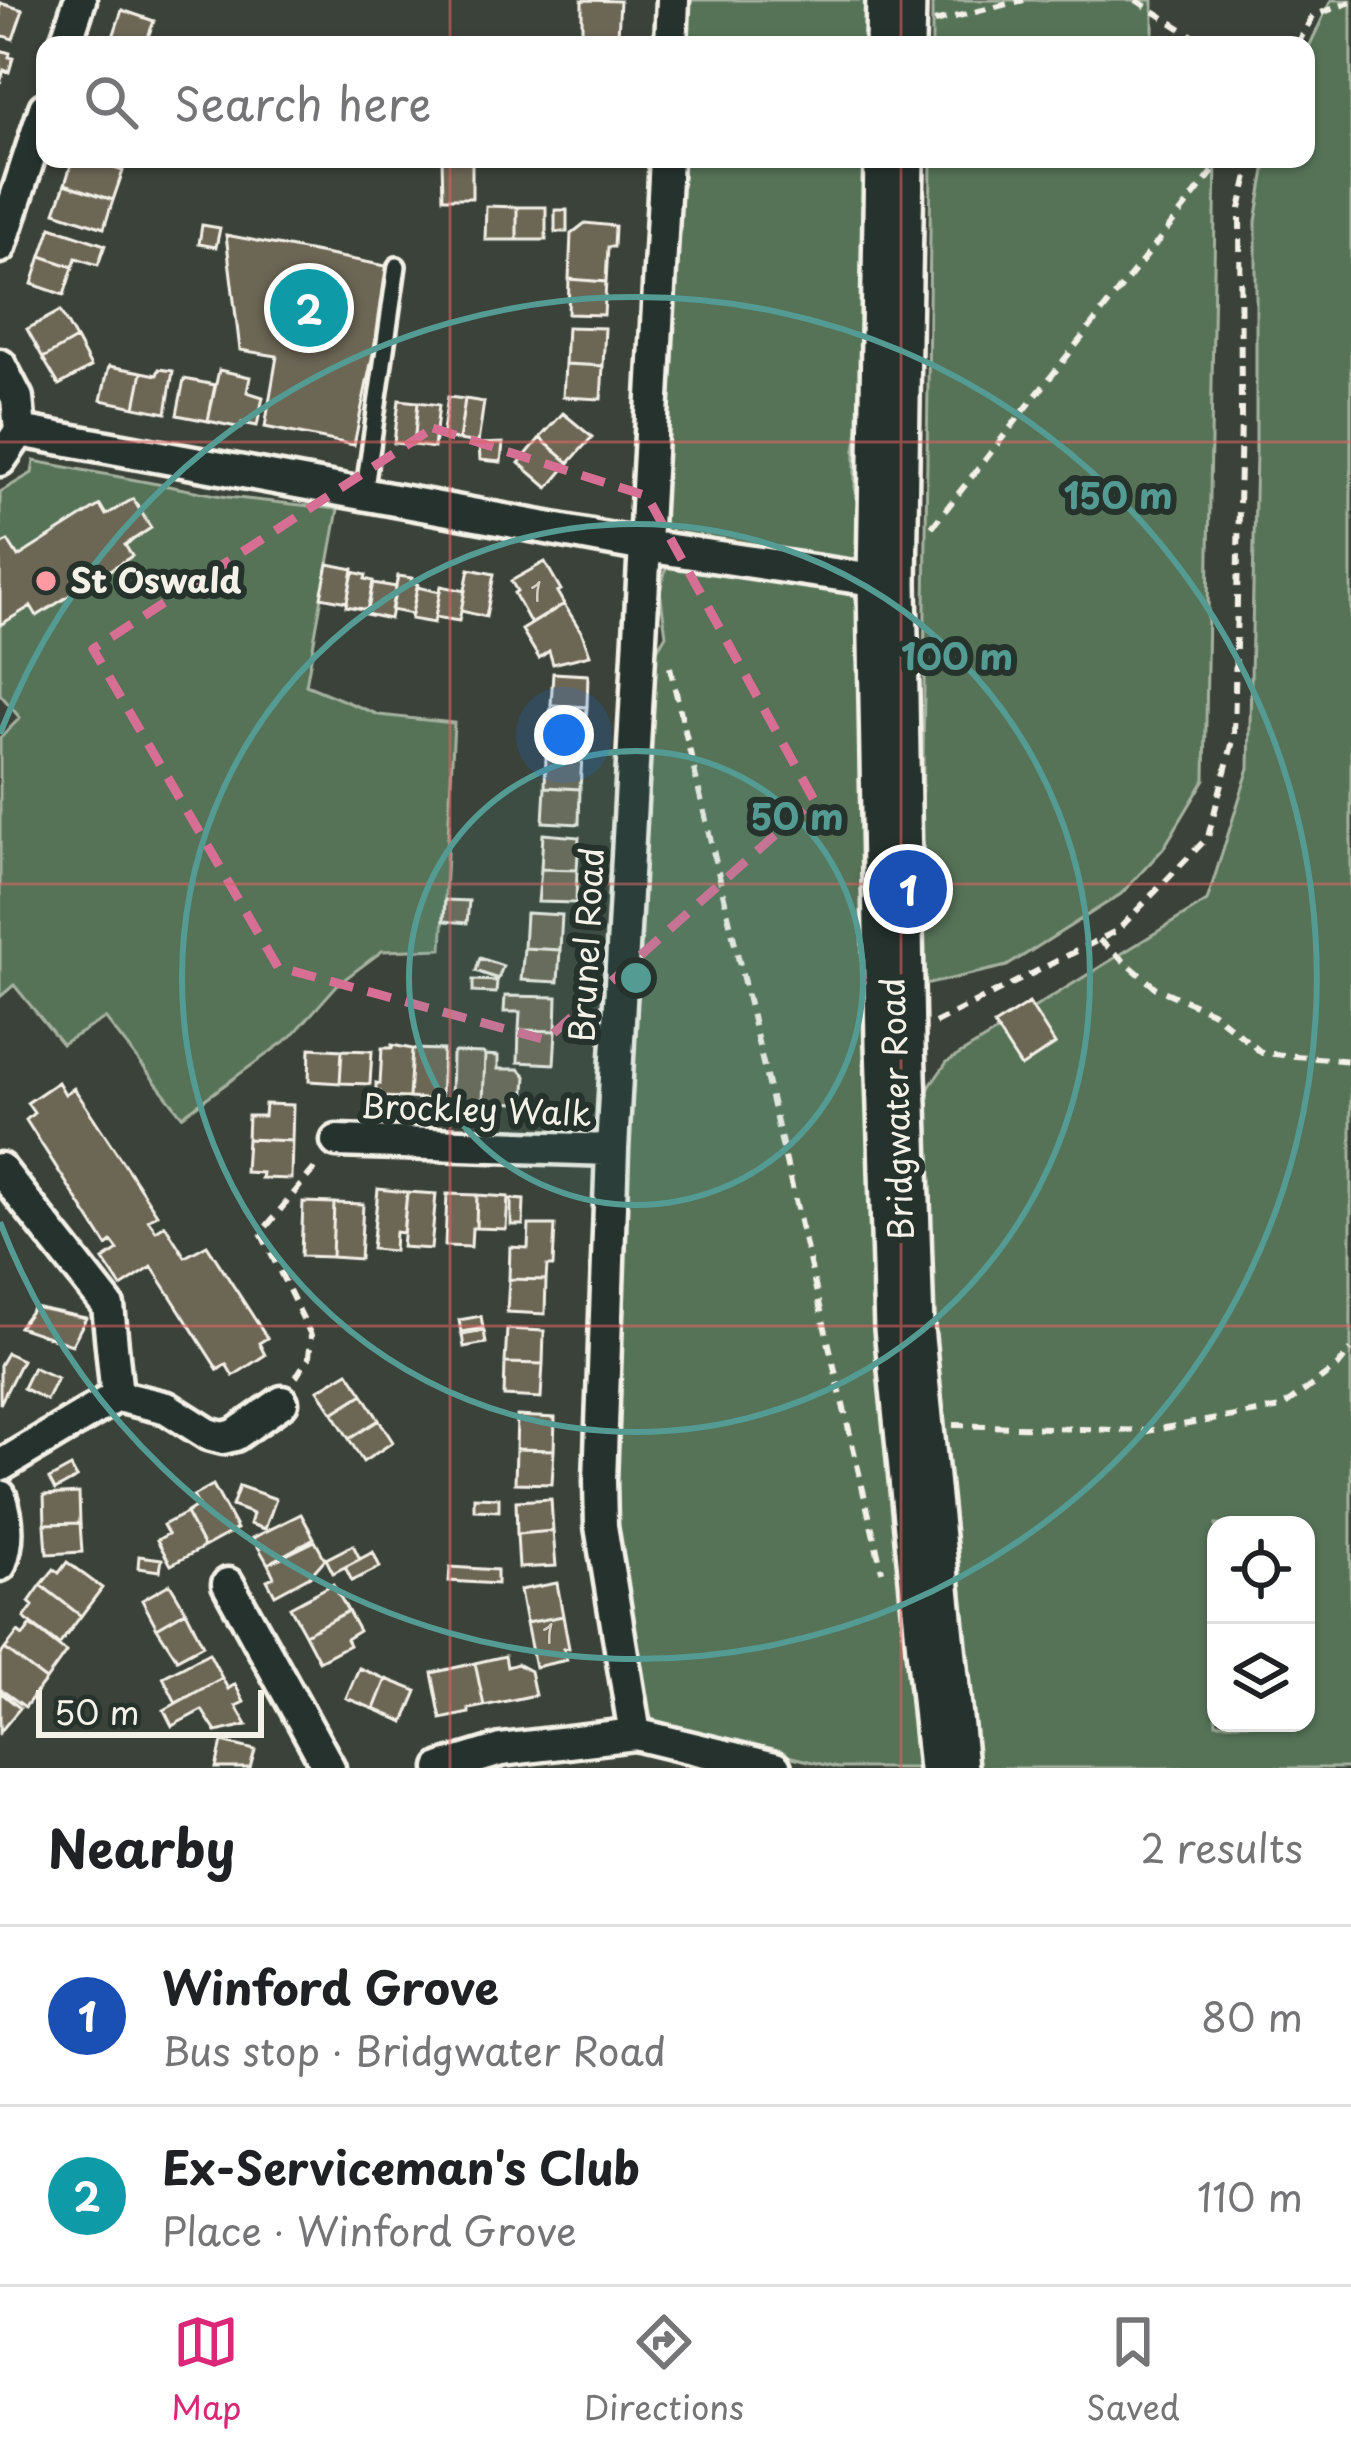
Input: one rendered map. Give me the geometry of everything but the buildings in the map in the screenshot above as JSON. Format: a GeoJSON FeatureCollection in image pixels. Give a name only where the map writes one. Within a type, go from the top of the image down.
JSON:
{"type":"FeatureCollection","features":[{"type":"Feature","properties":{"kind":"highway","name":"Bridgwater Road"},"geometry":{"type":"LineString","coordinates":[[894,168],[887,570],[904,1328],[948,1768]]}},
{"type":"Feature","properties":{"kind":"street"},"geometry":{"type":"LineString","coordinates":[[68,36],[80,0]]}},
{"type":"Feature","properties":{"kind":"street"},"geometry":{"type":"LineString","coordinates":[[671,36],[673,0]]}},
{"type":"Feature","properties":{"kind":"street"},"geometry":{"type":"LineString","coordinates":[[0,248],[36,136]]}},
{"type":"Feature","properties":{"kind":"street","name":"Brunel Road"},"geometry":{"type":"LineString","coordinates":[[635,1734],[601,1526],[600,1480],[612,1150],[666,168]]}},
{"type":"Feature","properties":{"kind":"street"},"geometry":{"type":"LineString","coordinates":[[0,365],[17,398],[20,431],[0,460]]}},
{"type":"Feature","properties":{"kind":"street"},"geometry":{"type":"LineString","coordinates":[[20,431],[645,546],[887,570]]}},
{"type":"Feature","properties":{"kind":"street","name":"Brockley Walk"},"geometry":{"type":"LineString","coordinates":[[337,1142],[612,1150]]}},
{"type":"Feature","properties":{"kind":"street"},"geometry":{"type":"LineString","coordinates":[[0,1169],[108,1306],[116,1396]]}},
{"type":"Feature","properties":{"kind":"street"},"geometry":{"type":"LineString","coordinates":[[0,1466],[116,1396],[166,1408],[223,1438],[235,1435],[282,1402]]}},
{"type":"Feature","properties":{"kind":"street"},"geometry":{"type":"LineString","coordinates":[[0,1496],[6,1513],[6,1550],[0,1565]]}},
{"type":"Feature","properties":{"kind":"street"},"geometry":{"type":"LineString","coordinates":[[228,1584],[329,1768]]}},
{"type":"Feature","properties":{"kind":"street"},"geometry":{"type":"LineString","coordinates":[[442,1768],[501,1750],[635,1734],[775,1768]]}},
{"type":"Feature","properties":{"kind":"lane"},"geometry":{"type":"LineString","coordinates":[[364,494],[397,266]]}},
{"type":"Feature","properties":{"kind":"path"},"geometry":{"type":"LineString","coordinates":[[900,21],[1024,0]]}},
{"type":"Feature","properties":{"kind":"path"},"geometry":{"type":"LineString","coordinates":[[1136,0],[1193,36]]}},
{"type":"Feature","properties":{"kind":"path"},"geometry":{"type":"LineString","coordinates":[[1303,36],[1313,16],[1351,2]]}},
{"type":"Feature","properties":{"kind":"path"},"geometry":{"type":"LineString","coordinates":[[887,570],[911,554],[1216,168]]}},
{"type":"Feature","properties":{"kind":"path"},"geometry":{"type":"LineString","coordinates":[[895,1043],[1118,930],[1208,837],[1234,737],[1240,208],[1250,168]]}},
{"type":"Feature","properties":{"kind":"path"},"geometry":{"type":"LineString","coordinates":[[641,618],[666,649],[885,1583]]}},
{"type":"Feature","properties":{"kind":"path"},"geometry":{"type":"LineString","coordinates":[[1099,940],[1156,988],[1212,1012],[1262,1053],[1351,1061]]}},
{"type":"Feature","properties":{"kind":"path"},"geometry":{"type":"LineString","coordinates":[[282,1402],[280,1389],[299,1375],[309,1357],[311,1335],[261,1233],[337,1142]]}},
{"type":"Feature","properties":{"kind":"path"},"geometry":{"type":"LineString","coordinates":[[913,1424],[1147,1431],[1281,1408],[1338,1366],[1351,1350]]}},
{"type":"Feature","properties":{"kind":"highlighted area"},"geometry":{"type":"Polygon","coordinates":[[[433,428],[647,496],[814,800],[546,1040],[278,967],[93,649],[433,428]]]}},
{"type":"Feature","properties":{"kind":"green space"},"geometry":{"type":"Polygon","coordinates":[[[684,0],[880,0],[879,36],[682,36],[684,0]]]}},
{"type":"Feature","properties":{"kind":"green space"},"geometry":{"type":"Polygon","coordinates":[[[932,0],[1153,0],[1153,35],[1164,36],[932,36],[932,0]]]}},
{"type":"Feature","properties":{"kind":"green space"},"geometry":{"type":"Polygon","coordinates":[[[1331,0],[1351,0],[1351,1768],[979,1768],[928,1352],[918,1112],[947,1062],[998,1031],[1021,1066],[1055,1045],[1032,1009],[1207,901],[1249,768],[1256,221],[1265,168],[1315,168],[1314,36],[1331,0]]]}},
{"type":"Feature","properties":{"kind":"green space"},"geometry":{"type":"Polygon","coordinates":[[[676,168],[877,168],[864,391],[855,450],[855,487],[865,527],[865,548],[858,565],[660,531],[676,168]]]}},
{"type":"Feature","properties":{"kind":"green space"},"geometry":{"type":"Polygon","coordinates":[[[931,168],[1216,168],[1205,779],[1163,849],[1121,894],[1007,966],[920,986],[931,168]]]}},
{"type":"Feature","properties":{"kind":"green space"},"geometry":{"type":"Polygon","coordinates":[[[34,461],[227,497],[338,509],[306,685],[379,715],[454,723],[442,949],[382,951],[338,984],[292,1036],[182,1116],[105,1018],[62,1044],[14,985],[0,997],[0,738],[20,718],[0,694],[0,492],[32,473],[34,461]]]}},
{"type":"Feature","properties":{"kind":"green space"},"geometry":{"type":"Polygon","coordinates":[[[667,564],[863,596],[865,1015],[875,1223],[918,1768],[837,1768],[661,1725],[646,1715],[614,1531],[613,1459],[652,658],[666,635],[660,591],[667,564]]]}},
{"type":"Feature","properties":{"kind":"place","name":"Ex-Serviceman's Club"},"geometry":{"type":"Point","coordinates":[309,308]}},
{"type":"Feature","properties":{"kind":"place","name":"St Oswald"},"geometry":{"type":"Point","coordinates":[46,581]}},
{"type":"Feature","properties":{"kind":"place","name":"Winford Grove"},"geometry":{"type":"Point","coordinates":[908,889]}}]}
